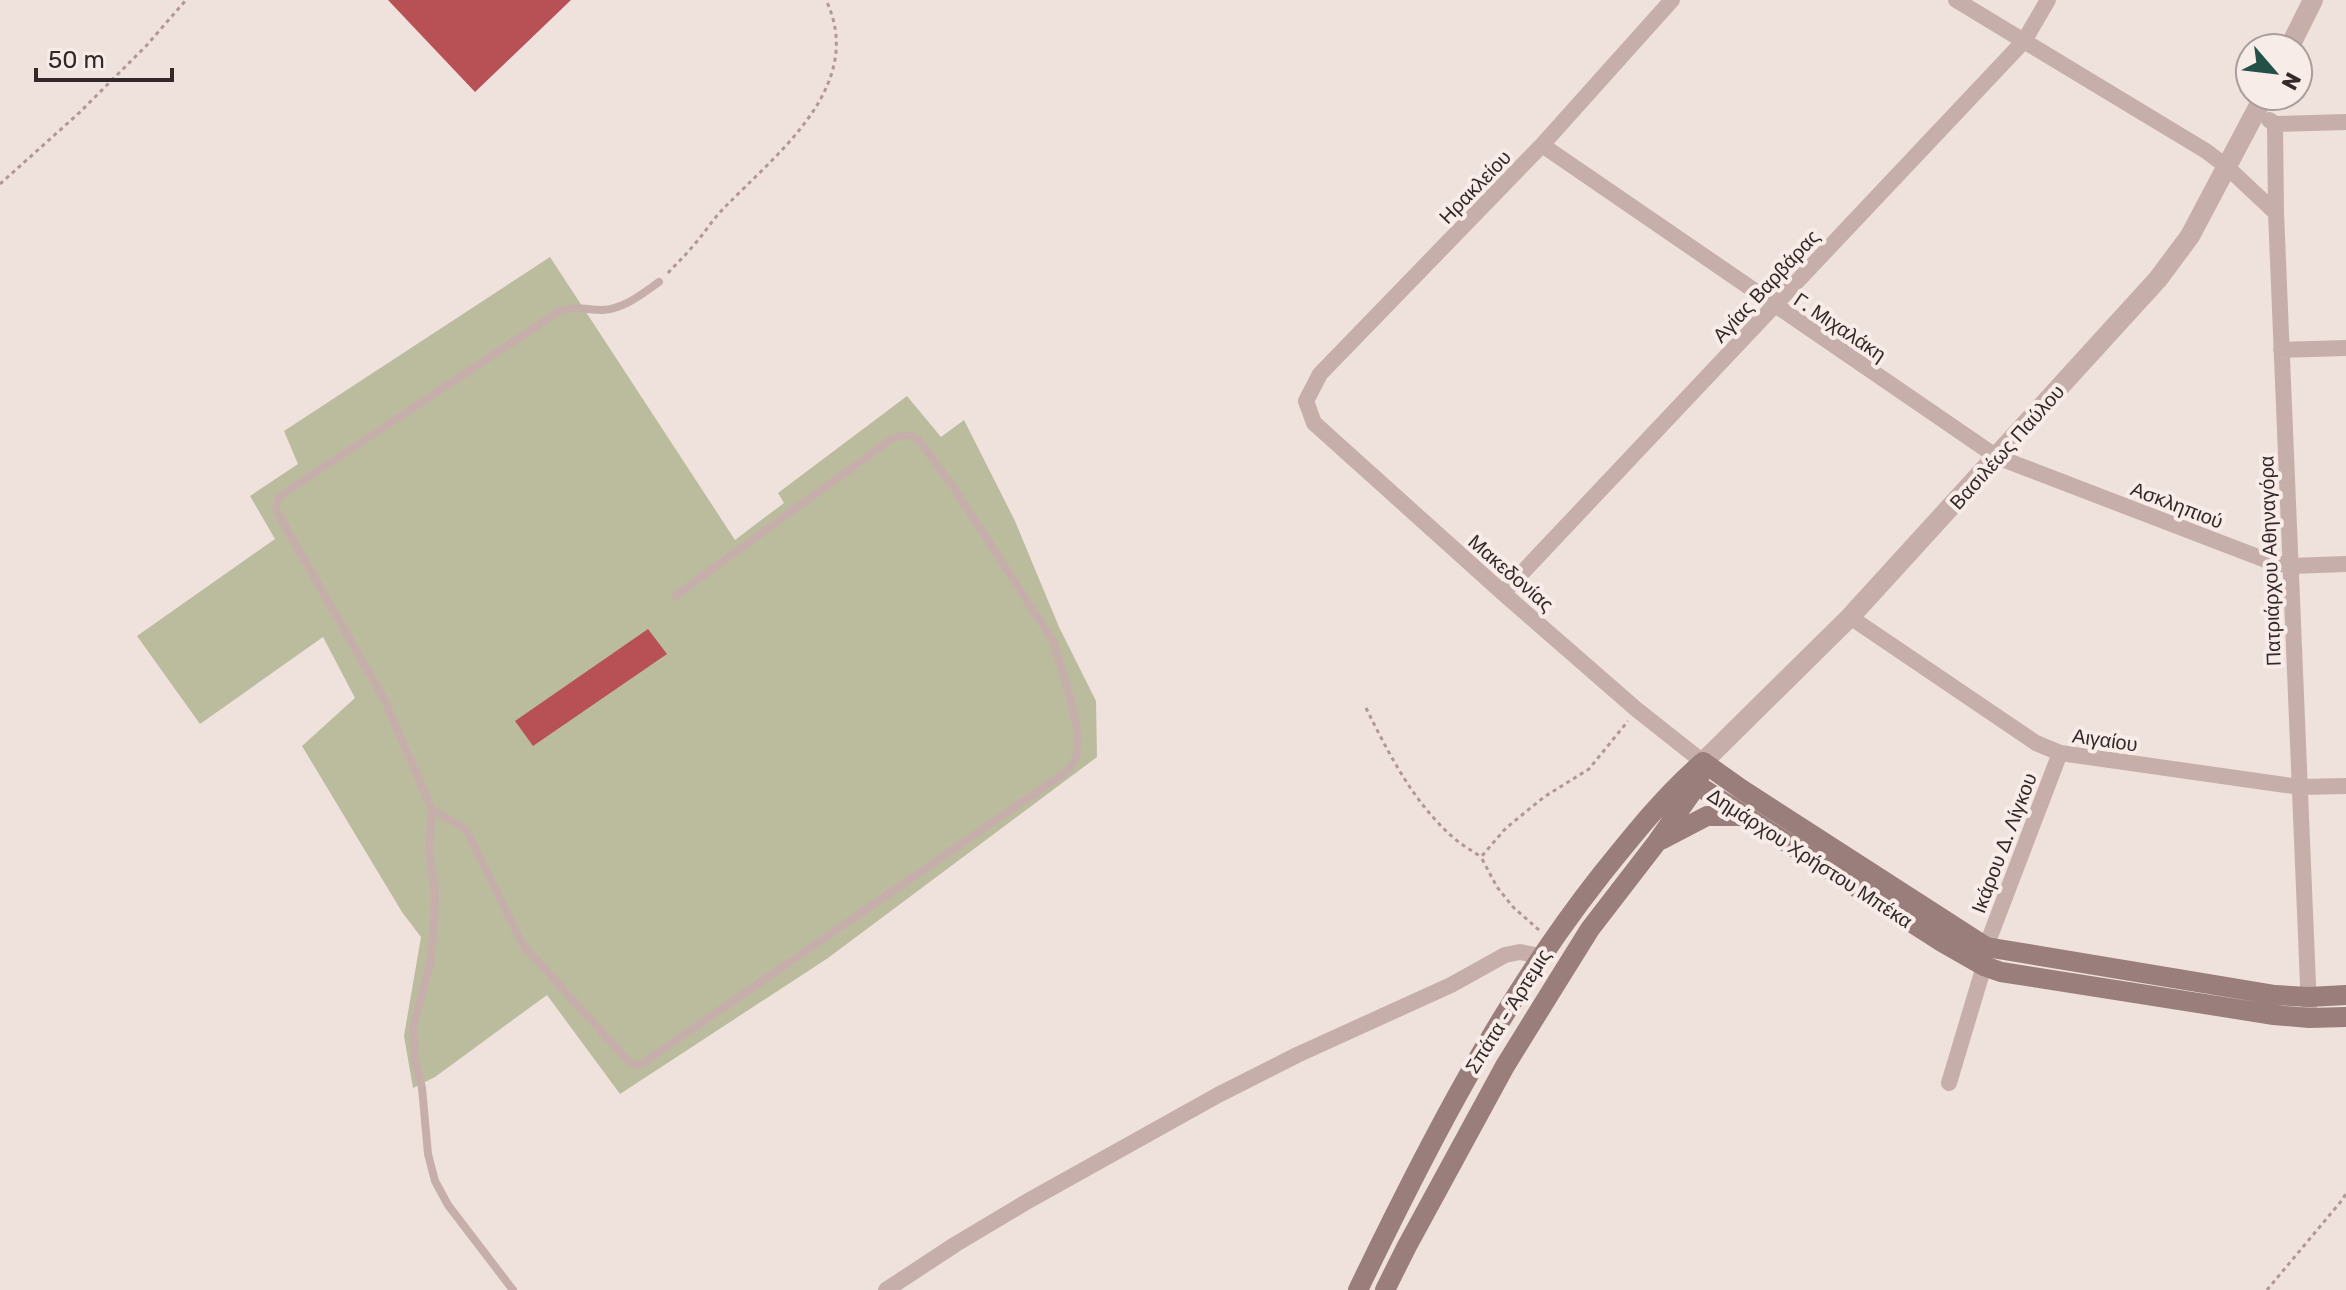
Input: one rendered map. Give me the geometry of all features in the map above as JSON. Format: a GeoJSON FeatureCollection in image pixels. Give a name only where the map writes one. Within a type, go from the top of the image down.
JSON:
{"type":"FeatureCollection","features":[{"type":"Feature","properties":{"kind":"main road","name":"Δημάρχου Χρήστου Μπέκα"},"geometry":{"type":"LineString","coordinates":[[1985,957],[1703,762],[1697,785],[1862,893],[1985,957],[2275,995],[2346,1017]]}},
{"type":"Feature","properties":{"kind":"main road","name":"Σπάτα - Άρτεμις"},"geometry":{"type":"LineString","coordinates":[[1358,1290],[1455,1097],[1546,949],[1645,821],[1676,786],[1703,762]]}},
{"type":"Feature","properties":{"kind":"main road","name":"Σπάτα - Άρτεμις"},"geometry":{"type":"LineString","coordinates":[[1385,1290],[1505,1066],[1536,1015],[1590,929],[1697,785]]}},
{"type":"Feature","properties":{"kind":"main road"},"geometry":{"type":"LineString","coordinates":[[1657,842],[1707,816],[1746,817]]}},
{"type":"Feature","properties":{"kind":"main road","name":"Δημάρχου Χρήστου Μπέκα"},"geometry":{"type":"LineString","coordinates":[[2309,1008],[2346,995]]}},
{"type":"Feature","properties":{"kind":"street","name":"Ηρακλείου"},"geometry":{"type":"LineString","coordinates":[[1306,401],[1320,374],[1542,145],[1672,0]]}},
{"type":"Feature","properties":{"kind":"street"},"geometry":{"type":"LineString","coordinates":[[1956,0],[2206,151],[2276,213]]}},
{"type":"Feature","properties":{"kind":"street","name":"Αγίας Βαρβάρας"},"geometry":{"type":"LineString","coordinates":[[1503,593],[2024,41],[2048,0]]}},
{"type":"Feature","properties":{"kind":"street"},"geometry":{"type":"LineString","coordinates":[[2297,32],[2313,0]]}},
{"type":"Feature","properties":{"kind":"street","name":"Βασιλέως Παύλου"},"geometry":{"type":"LineString","coordinates":[[1703,762],[1850,617],[2176,256],[2256,112]]}},
{"type":"Feature","properties":{"kind":"street"},"geometry":{"type":"LineString","coordinates":[[2266,112],[2275,124],[2346,122]]}},
{"type":"Feature","properties":{"kind":"street","name":"Πατριάρχου Αθηναγόρα"},"geometry":{"type":"LineString","coordinates":[[2275,124],[2281,350],[2309,1008]]}},
{"type":"Feature","properties":{"kind":"street","name":"Γ. Μιχαλάκη"},"geometry":{"type":"LineString","coordinates":[[1542,145],[1997,457]]}},
{"type":"Feature","properties":{"kind":"street"},"geometry":{"type":"LineString","coordinates":[[2281,350],[2346,348]]}},
{"type":"Feature","properties":{"kind":"street","name":"Μακεδονίας"},"geometry":{"type":"LineString","coordinates":[[1306,401],[1314,423],[1636,709],[1703,762]]}},
{"type":"Feature","properties":{"kind":"street","name":"Ασκληπιού"},"geometry":{"type":"LineString","coordinates":[[1997,457],[2271,562],[2291,566],[2346,564]]}},
{"type":"Feature","properties":{"kind":"street","name":"Αιγαίου"},"geometry":{"type":"LineString","coordinates":[[1850,617],[2036,743],[2060,753],[2300,787],[2346,786]]}},
{"type":"Feature","properties":{"kind":"street","name":"Ικάρου Δ. Λίγκου"},"geometry":{"type":"LineString","coordinates":[[1949,1083],[1985,957],[2060,753]]}},
{"type":"Feature","properties":{"kind":"street"},"geometry":{"type":"LineString","coordinates":[[886,1290],[1028,1201],[1218,1095],[1297,1055],[1451,985],[1505,955],[1546,949]]}},
{"type":"Feature","properties":{"kind":"lane"},"geometry":{"type":"LineString","coordinates":[[513,1290],[448,1205],[435,1181],[428,1154],[413,1027],[430,964],[434,921],[435,894],[429,848],[432,810],[385,701],[277,512],[277,501],[286,492],[558,312],[576,307],[616,308],[659,282]]}},
{"type":"Feature","properties":{"kind":"lane"},"geometry":{"type":"LineString","coordinates":[[432,810],[466,829],[523,945],[629,1062],[637,1065],[1070,769],[1077,755],[1078,733],[1053,641],[954,488],[918,439],[912,436],[905,434],[890,440],[675,596]]}},
{"type":"Feature","properties":{"kind":"path"},"geometry":{"type":"LineString","coordinates":[[0,184],[79,113],[146,46],[186,0]]}},
{"type":"Feature","properties":{"kind":"path"},"geometry":{"type":"LineString","coordinates":[[659,282],[693,247],[722,210],[766,169],[805,126],[827,84],[836,58],[837,32],[826,0]]}},
{"type":"Feature","properties":{"kind":"path"},"geometry":{"type":"LineString","coordinates":[[1366,708],[1391,758],[1422,804],[1455,839],[1481,857],[1497,887],[1546,949]]}},
{"type":"Feature","properties":{"kind":"path"},"geometry":{"type":"LineString","coordinates":[[1481,857],[1506,828],[1544,797],[1589,769],[1636,709]]}},
{"type":"Feature","properties":{"kind":"path"},"geometry":{"type":"LineString","coordinates":[[2267,1290],[2346,1193]]}},
{"type":"Feature","properties":{"kind":"green space"},"geometry":{"type":"Polygon","coordinates":[[[550,257],[735,540],[784,503],[778,493],[907,396],[941,437],[964,420],[1015,521],[1059,627],[1096,701],[1097,757],[828,958],[620,1094],[547,995],[435,1077],[413,1088],[404,1036],[421,937],[402,912],[302,746],[355,698],[323,637],[200,724],[137,636],[275,539],[250,496],[298,464],[284,431],[550,257]]]}},
{"type":"Feature","properties":{"kind":"building"},"geometry":{"type":"Polygon","coordinates":[[[388,0],[571,0],[475,92],[388,0]]]}},
{"type":"Feature","properties":{"kind":"building"},"geometry":{"type":"Polygon","coordinates":[[[648,629],[667,654],[533,746],[515,721],[648,629]]]}}]}
